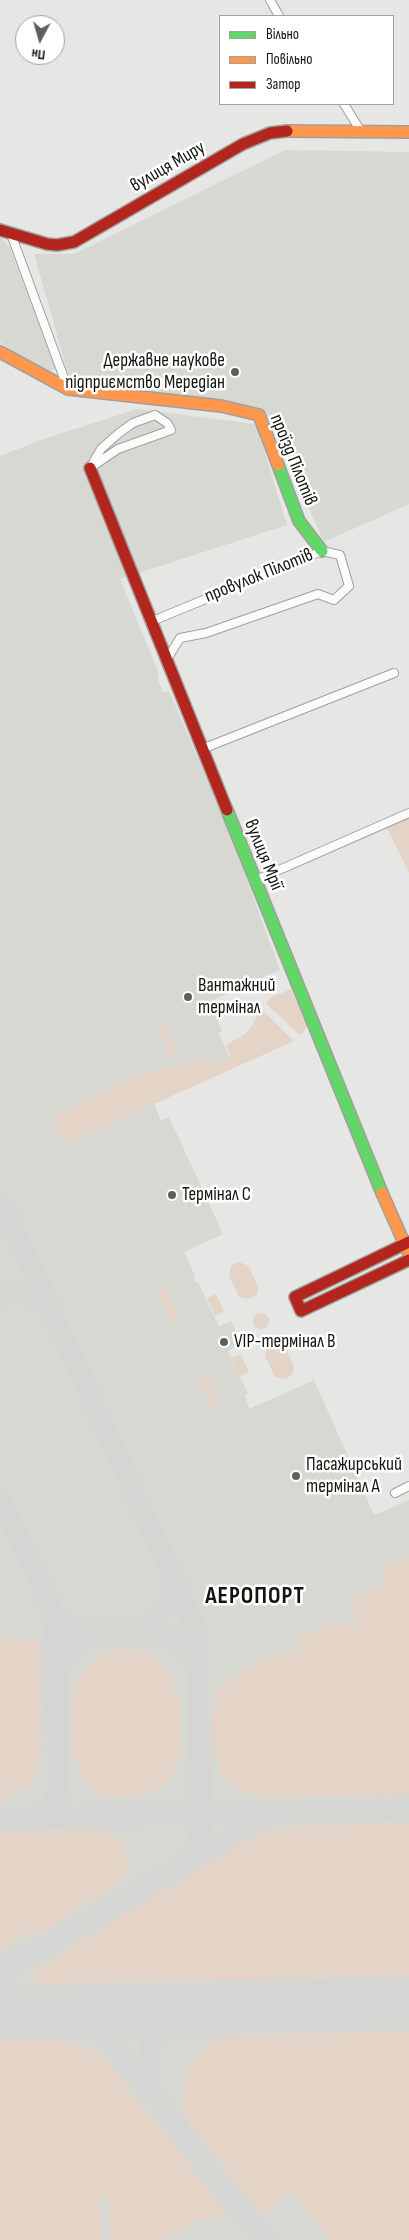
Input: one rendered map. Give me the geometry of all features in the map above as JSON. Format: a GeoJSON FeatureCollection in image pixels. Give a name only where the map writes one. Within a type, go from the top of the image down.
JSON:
{"type":"FeatureCollection","features":[{"type":"Feature","properties":{"kind":"street"},"geometry":{"type":"LineString","coordinates":[[270,0],[278,15]]}},
{"type":"Feature","properties":{"kind":"street"},"geometry":{"type":"LineString","coordinates":[[345,105],[360,130]]}},
{"type":"Feature","properties":{"kind":"street","name":"вулиця Миру"},"geometry":{"type":"LineString","coordinates":[[5,232],[47,244],[74,242],[258,137],[282,131],[360,130],[409,132]]}},
{"type":"Feature","properties":{"kind":"street"},"geometry":{"type":"LineString","coordinates":[[5,232],[68,390]]}},
{"type":"Feature","properties":{"kind":"street","name":"проїзд Пілотів"},"geometry":{"type":"LineString","coordinates":[[0,352],[68,390],[221,406],[259,415],[298,521],[322,550]]}},
{"type":"Feature","properties":{"kind":"street"},"geometry":{"type":"LineString","coordinates":[[155,415],[167,423],[171,430],[118,449],[90,468],[101,449],[133,423],[155,415]]}},
{"type":"Feature","properties":{"kind":"street","name":"вулиця Мрії"},"geometry":{"type":"LineString","coordinates":[[90,468],[150,622],[364,1152],[407,1246]]}},
{"type":"Feature","properties":{"kind":"street","name":"провулок Пілотів"},"geometry":{"type":"LineString","coordinates":[[150,622],[322,550],[340,555],[349,586],[334,600],[318,594],[206,634],[180,638],[166,661]]}},
{"type":"Feature","properties":{"kind":"street"},"geometry":{"type":"LineString","coordinates":[[202,749],[394,673]]}},
{"type":"Feature","properties":{"kind":"street"},"geometry":{"type":"LineString","coordinates":[[254,881],[409,813]]}},
{"type":"Feature","properties":{"kind":"street"},"geometry":{"type":"LineString","coordinates":[[407,1246],[295,1296],[301,1311],[409,1260]]}},
{"type":"Feature","properties":{"kind":"street"},"geometry":{"type":"LineString","coordinates":[[395,1493],[409,1486]]}},
{"type":"Feature","properties":{"kind":"shaded area"},"geometry":{"type":"Polygon","coordinates":[[[285,150],[409,152],[409,504],[324,542],[270,419],[257,407],[72,387],[34,254],[74,254],[285,150]]]}},
{"type":"Feature","properties":{"kind":"shaded area"},"geometry":{"type":"Polygon","coordinates":[[[0,237],[10,248],[56,369],[44,373],[0,342],[0,237]]]}},
{"type":"Feature","properties":{"kind":"shaded area"},"geometry":{"type":"Polygon","coordinates":[[[137,409],[256,424],[287,525],[120,579],[158,671],[158,679],[163,693],[169,691],[229,831],[280,970],[234,989],[209,1002],[222,1030],[219,1033],[232,1063],[153,1100],[161,1121],[169,1117],[223,1234],[184,1252],[196,1278],[194,1279],[196,1283],[198,1282],[219,1326],[231,1321],[242,1344],[228,1351],[248,1393],[245,1395],[249,1409],[314,1380],[374,1515],[409,1500],[409,2240],[0,2240],[0,456],[41,440],[137,409]]]}},
{"type":"Feature","properties":{"kind":"shaded area"},"geometry":{"type":"Polygon","coordinates":[[[409,816],[409,873],[386,826],[409,816]]]}},
{"type":"Feature","properties":{"kind":"shaded area"},"geometry":{"type":"Polygon","coordinates":[[[291,989],[307,1026],[303,1033],[299,1035],[266,1003],[270,998],[291,989]]]}},
{"type":"Feature","properties":{"kind":"shaded area"},"geometry":{"type":"Polygon","coordinates":[[[261,1009],[294,1041],[65,1144],[62,1140],[55,1127],[55,1120],[58,1115],[83,1101],[141,1073],[184,1064],[197,1058],[210,1060],[214,1066],[231,1057],[226,1045],[245,1034],[252,1026],[261,1009]]]}},
{"type":"Feature","properties":{"kind":"shaded area"},"geometry":{"type":"Polygon","coordinates":[[[165,1024],[177,1053],[170,1056],[159,1031],[165,1024]]]}},
{"type":"Feature","properties":{"kind":"shaded area"},"geometry":{"type":"Polygon","coordinates":[[[239,1262],[249,1266],[258,1287],[257,1294],[250,1299],[239,1297],[229,1276],[231,1266],[239,1262]]]}},
{"type":"Feature","properties":{"kind":"shaded area"},"geometry":{"type":"Polygon","coordinates":[[[165,1287],[180,1319],[172,1323],[157,1291],[165,1287]]]}},
{"type":"Feature","properties":{"kind":"shaded area"},"geometry":{"type":"Polygon","coordinates":[[[216,1294],[224,1312],[215,1316],[207,1298],[216,1294]]]}},
{"type":"Feature","properties":{"kind":"shaded area"},"geometry":{"type":"Polygon","coordinates":[[[261,1313],[267,1315],[269,1321],[267,1327],[261,1329],[255,1327],[253,1321],[255,1315],[261,1313]]]}},
{"type":"Feature","properties":{"kind":"shaded area"},"geometry":{"type":"Polygon","coordinates":[[[275,1342],[285,1346],[294,1367],[293,1374],[286,1379],[275,1377],[265,1356],[267,1346],[275,1342]]]}},
{"type":"Feature","properties":{"kind":"shaded area"},"geometry":{"type":"Polygon","coordinates":[[[241,1354],[249,1372],[240,1376],[232,1358],[241,1354]]]}},
{"type":"Feature","properties":{"kind":"shaded area"},"geometry":{"type":"Polygon","coordinates":[[[205,1372],[219,1404],[211,1407],[197,1376],[205,1372]]]}},
{"type":"Feature","properties":{"kind":"shaded area"},"geometry":{"type":"Polygon","coordinates":[[[409,1556],[409,1794],[254,1798],[254,1793],[244,1793],[237,1785],[228,1782],[219,1771],[218,1760],[215,1759],[213,1754],[211,1740],[213,1708],[216,1706],[216,1695],[221,1689],[226,1687],[227,1679],[237,1678],[238,1673],[283,1652],[298,1651],[300,1637],[331,1623],[342,1626],[358,1621],[348,1599],[386,1583],[382,1568],[409,1556]]]}},
{"type":"Feature","properties":{"kind":"shaded area"},"geometry":{"type":"Polygon","coordinates":[[[0,1637],[39,1642],[41,1763],[36,1764],[36,1775],[25,1789],[10,1789],[9,1798],[0,1798],[0,1637]]]}},
{"type":"Feature","properties":{"kind":"shaded area"},"geometry":{"type":"Polygon","coordinates":[[[119,1649],[142,1651],[156,1659],[170,1673],[174,1680],[174,1694],[180,1694],[181,1759],[176,1759],[176,1769],[164,1785],[158,1786],[157,1790],[152,1794],[105,1796],[98,1792],[97,1788],[90,1787],[80,1774],[79,1761],[74,1761],[72,1756],[71,1695],[72,1691],[77,1691],[77,1678],[86,1672],[87,1664],[95,1664],[96,1655],[119,1649]]]}},
{"type":"Feature","properties":{"kind":"shaded area"},"geometry":{"type":"Polygon","coordinates":[[[409,1823],[409,1976],[41,1984],[33,1980],[32,1975],[38,1968],[231,1849],[237,1848],[237,1845],[255,1839],[256,1835],[270,1830],[291,1830],[291,1826],[409,1823]]]}},
{"type":"Feature","properties":{"kind":"shaded area"},"geometry":{"type":"Polygon","coordinates":[[[99,1829],[106,1831],[107,1834],[114,1834],[126,1847],[128,1862],[121,1882],[36,1935],[33,1930],[0,1950],[0,1832],[99,1829]]]}},
{"type":"Feature","properties":{"kind":"shaded area"},"geometry":{"type":"Polygon","coordinates":[[[409,2031],[409,2240],[329,2240],[291,2191],[262,2214],[186,2117],[182,2093],[190,2066],[208,2045],[223,2038],[238,2035],[409,2031]]]}},
{"type":"Feature","properties":{"kind":"shaded area"},"geometry":{"type":"Polygon","coordinates":[[[61,2039],[67,2043],[95,2051],[109,2064],[226,2211],[222,2216],[215,2219],[194,2221],[160,2240],[111,2240],[110,2199],[101,2198],[101,2240],[0,2240],[0,2041],[61,2039]]]}},
{"type":"Feature","properties":{"kind":"taxiway"},"geometry":{"type":"LineString","coordinates":[[4,1206],[170,1571],[173,1590],[166,1607],[146,1625],[127,1632]]}},
{"type":"Feature","properties":{"kind":"taxiway"},"geometry":{"type":"LineString","coordinates":[[0,1298],[12,1294],[29,1295],[44,1303],[50,1312]]}},
{"type":"Feature","properties":{"kind":"taxiway"},"geometry":{"type":"LineString","coordinates":[[0,1499],[49,1602],[56,1634],[57,1790],[54,1803],[50,1808],[43,1814],[32,1818]]}},
{"type":"Feature","properties":{"kind":"taxiway"},"geometry":{"type":"LineString","coordinates":[[173,1577],[198,1634],[201,1830],[197,1847],[185,1862]]}},
{"type":"Feature","properties":{"kind":"taxiway"},"geometry":{"type":"LineString","coordinates":[[51,1610],[62,1623],[80,1628],[166,1636],[182,1643],[190,1652],[196,1668]]}},
{"type":"Feature","properties":{"kind":"taxiway"},"geometry":{"type":"LineString","coordinates":[[58,1673],[61,1664],[72,1648],[91,1637],[106,1632]]}},
{"type":"Feature","properties":{"kind":"taxiway"},"geometry":{"type":"LineString","coordinates":[[0,1819],[409,1808]]}},
{"type":"Feature","properties":{"kind":"taxiway"},"geometry":{"type":"LineString","coordinates":[[0,1966],[47,1946],[238,1832],[270,1815]]}},
{"type":"Feature","properties":{"kind":"taxiway"},"geometry":{"type":"LineString","coordinates":[[18,1958],[7,1968],[5,1992],[15,2007],[28,2012]]}},
{"type":"Feature","properties":{"kind":"taxiway"},"geometry":{"type":"LineString","coordinates":[[188,2009],[166,2024],[151,2046],[147,2061],[150,2087],[203,2163],[265,2240]]}},
{"type":"Feature","properties":{"kind":"taxiway"},"geometry":{"type":"LineString","coordinates":[[65,2012],[88,2020],[103,2032],[150,2093]]}},
{"type":"Feature","properties":{"kind":"runway"},"geometry":{"type":"LineString","coordinates":[[0,2013],[409,2004]]}},
{"type":"Feature","properties":{"kind":"traffic: fast"},"geometry":{"type":"LineString","coordinates":[[278,465],[299,521],[322,551]]}},
{"type":"Feature","properties":{"kind":"traffic: fast"},"geometry":{"type":"LineString","coordinates":[[227,810],[382,1193]]}},
{"type":"Feature","properties":{"kind":"traffic: slow"},"geometry":{"type":"LineString","coordinates":[[287,131],[409,132]]}},
{"type":"Feature","properties":{"kind":"traffic: slow"},"geometry":{"type":"LineString","coordinates":[[0,352],[68,389],[221,406],[259,415],[278,465]]}},
{"type":"Feature","properties":{"kind":"traffic: slow"},"geometry":{"type":"LineString","coordinates":[[382,1193],[409,1254]]}},
{"type":"Feature","properties":{"kind":"traffic: jam"},"geometry":{"type":"LineString","coordinates":[[0,230],[47,244],[57,245],[74,242],[243,144],[270,133],[287,131]]}},
{"type":"Feature","properties":{"kind":"traffic: jam"},"geometry":{"type":"LineString","coordinates":[[90,468],[227,810]]}},
{"type":"Feature","properties":{"kind":"traffic: jam"},"geometry":{"type":"LineString","coordinates":[[409,1242],[295,1297],[301,1311],[409,1260]]}},
{"type":"Feature","properties":{"kind":"place","name":"Державне наукове підприємство Мередіан"},"geometry":{"type":"Point","coordinates":[235,372]}},
{"type":"Feature","properties":{"kind":"place","name":"Вантажний термінал"},"geometry":{"type":"Point","coordinates":[188,997]}},
{"type":"Feature","properties":{"kind":"place","name":"Термінал C"},"geometry":{"type":"Point","coordinates":[172,1195]}},
{"type":"Feature","properties":{"kind":"place","name":"VIP-термінал B"},"geometry":{"type":"Point","coordinates":[224,1342]}},
{"type":"Feature","properties":{"kind":"place","name":"Пасажирський термінал A"},"geometry":{"type":"Point","coordinates":[296,1476]}},
{"type":"Feature","properties":{"kind":"district","name":"АЕРОПОРТ"},"geometry":{"type":"Point","coordinates":[255,1597]}}]}
